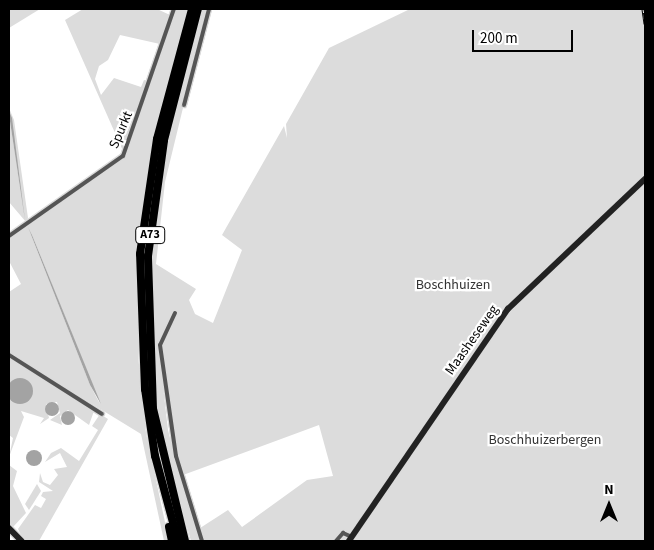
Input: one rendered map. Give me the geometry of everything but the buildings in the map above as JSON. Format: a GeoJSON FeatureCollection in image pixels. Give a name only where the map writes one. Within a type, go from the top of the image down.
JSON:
{"type":"FeatureCollection","features":[{"type":"Feature","properties":{"kind":"highway","name":"A73"},"geometry":{"type":"LineString","coordinates":[[172,541],[145,389],[140,254],[158,139],[192,9]]}},
{"type":"Feature","properties":{"kind":"highway","name":"A73"},"geometry":{"type":"LineString","coordinates":[[185,541],[154,409],[148,256],[164,140],[198,9]]}},
{"type":"Feature","properties":{"kind":"highway","name":"A73"},"geometry":{"type":"LineString","coordinates":[[167,508],[178,541]]}},
{"type":"Feature","properties":{"kind":"main road","name":"Maasheseweg"},"geometry":{"type":"LineString","coordinates":[[353,540],[517,298],[645,179]]}},
{"type":"Feature","properties":{"kind":"main road"},"geometry":{"type":"LineString","coordinates":[[9,528],[22,541]]}},
{"type":"Feature","properties":{"kind":"street","name":"Spurkt"},"geometry":{"type":"LineString","coordinates":[[9,236],[123,156],[172,9]]}},
{"type":"Feature","properties":{"kind":"street"},"geometry":{"type":"LineString","coordinates":[[184,105],[209,9]]}},
{"type":"Feature","properties":{"kind":"street"},"geometry":{"type":"LineString","coordinates":[[175,313],[160,345],[161,358],[176,456],[202,541]]}},
{"type":"Feature","properties":{"kind":"street"},"geometry":{"type":"LineString","coordinates":[[9,355],[102,414]]}},
{"type":"Feature","properties":{"kind":"street"},"geometry":{"type":"LineString","coordinates":[[336,541],[343,533],[353,540]]}},
{"type":"Feature","properties":{"kind":"green space"},"geometry":{"type":"Polygon","coordinates":[[[9,9],[40,9],[9,28],[9,9]]]}},
{"type":"Feature","properties":{"kind":"green space"},"geometry":{"type":"Polygon","coordinates":[[[83,9],[157,9],[170,15],[160,44],[120,35],[108,60],[99,66],[95,79],[101,95],[114,78],[141,87],[144,80],[148,81],[123,151],[65,20],[83,9]]]}},
{"type":"Feature","properties":{"kind":"green space"},"geometry":{"type":"Polygon","coordinates":[[[176,9],[188,9],[147,179],[138,264],[138,355],[146,433],[169,541],[164,541],[141,434],[9,353],[9,292],[21,284],[9,261],[9,238],[125,157],[176,9]],[[28,227],[90,385],[100,404],[28,227]]]}},
{"type":"Feature","properties":{"kind":"green space","name":"Boschhuizen"},"geometry":{"type":"Polygon","coordinates":[[[202,9],[207,9],[165,182],[156,264],[196,289],[189,300],[195,314],[213,323],[242,250],[222,235],[284,126],[287,138],[286,124],[329,48],[410,9],[645,9],[645,541],[191,541],[168,462],[157,403],[150,319],[152,245],[163,160],[202,9]],[[159,351],[168,430],[174,454],[161,357],[159,351]],[[319,425],[183,475],[175,459],[197,530],[228,510],[242,527],[307,480],[333,476],[319,425]]]}},
{"type":"Feature","properties":{"kind":"green space"},"geometry":{"type":"Polygon","coordinates":[[[9,108],[14,120],[28,218],[26,222],[9,202],[9,115],[25,219],[9,108]]]}},
{"type":"Feature","properties":{"kind":"green space"},"geometry":{"type":"Polygon","coordinates":[[[9,358],[94,411],[89,425],[68,410],[60,416],[62,425],[50,420],[60,413],[57,402],[46,404],[49,418],[40,424],[44,418],[21,411],[24,417],[9,457],[13,438],[9,435],[9,358]]]}},
{"type":"Feature","properties":{"kind":"green space"},"geometry":{"type":"Polygon","coordinates":[[[100,414],[108,419],[39,541],[24,541],[18,529],[35,505],[41,508],[46,499],[41,496],[43,492],[53,491],[39,482],[40,473],[43,482],[50,485],[58,475],[54,469],[67,467],[60,453],[45,462],[51,453],[61,448],[79,461],[98,430],[92,426],[100,414]]]}},
{"type":"Feature","properties":{"kind":"green space"},"geometry":{"type":"Polygon","coordinates":[[[9,465],[17,471],[13,486],[26,513],[13,527],[9,526],[9,465]]]}},
{"type":"Feature","properties":{"kind":"green space"},"geometry":{"type":"Polygon","coordinates":[[[37,484],[41,491],[29,510],[25,504],[37,484]]]}},
{"type":"Feature","properties":{"kind":"shaded area"},"geometry":{"type":"Polygon","coordinates":[[[9,111],[12,118],[25,220],[9,115],[9,111]]]}},
{"type":"Feature","properties":{"kind":"shaded area"},"geometry":{"type":"Polygon","coordinates":[[[28,227],[32,235],[101,404],[90,385],[28,227]]]}},
{"type":"Feature","properties":{"kind":"shaded area"},"geometry":{"type":"Polygon","coordinates":[[[20,378],[29,382],[33,391],[29,400],[20,404],[11,400],[7,391],[11,382],[20,378]]]}},
{"type":"Feature","properties":{"kind":"shaded area"},"geometry":{"type":"Polygon","coordinates":[[[49,402],[55,402],[59,409],[55,416],[49,416],[45,412],[45,406],[49,402]]]}},
{"type":"Feature","properties":{"kind":"shaded area"},"geometry":{"type":"Polygon","coordinates":[[[65,411],[71,411],[75,418],[71,425],[65,425],[61,421],[61,415],[65,411]]]}},
{"type":"Feature","properties":{"kind":"shaded area"},"geometry":{"type":"Polygon","coordinates":[[[34,450],[42,458],[34,466],[26,458],[34,450]]]}},
{"type":"Feature","properties":{"kind":"railway"},"geometry":{"type":"LineString","coordinates":[[643,9],[645,24]]}},
{"type":"Feature","properties":{"kind":"park label","name":"Boschhuizerbergen"},"geometry":{"type":"Point","coordinates":[545,440]}}]}
